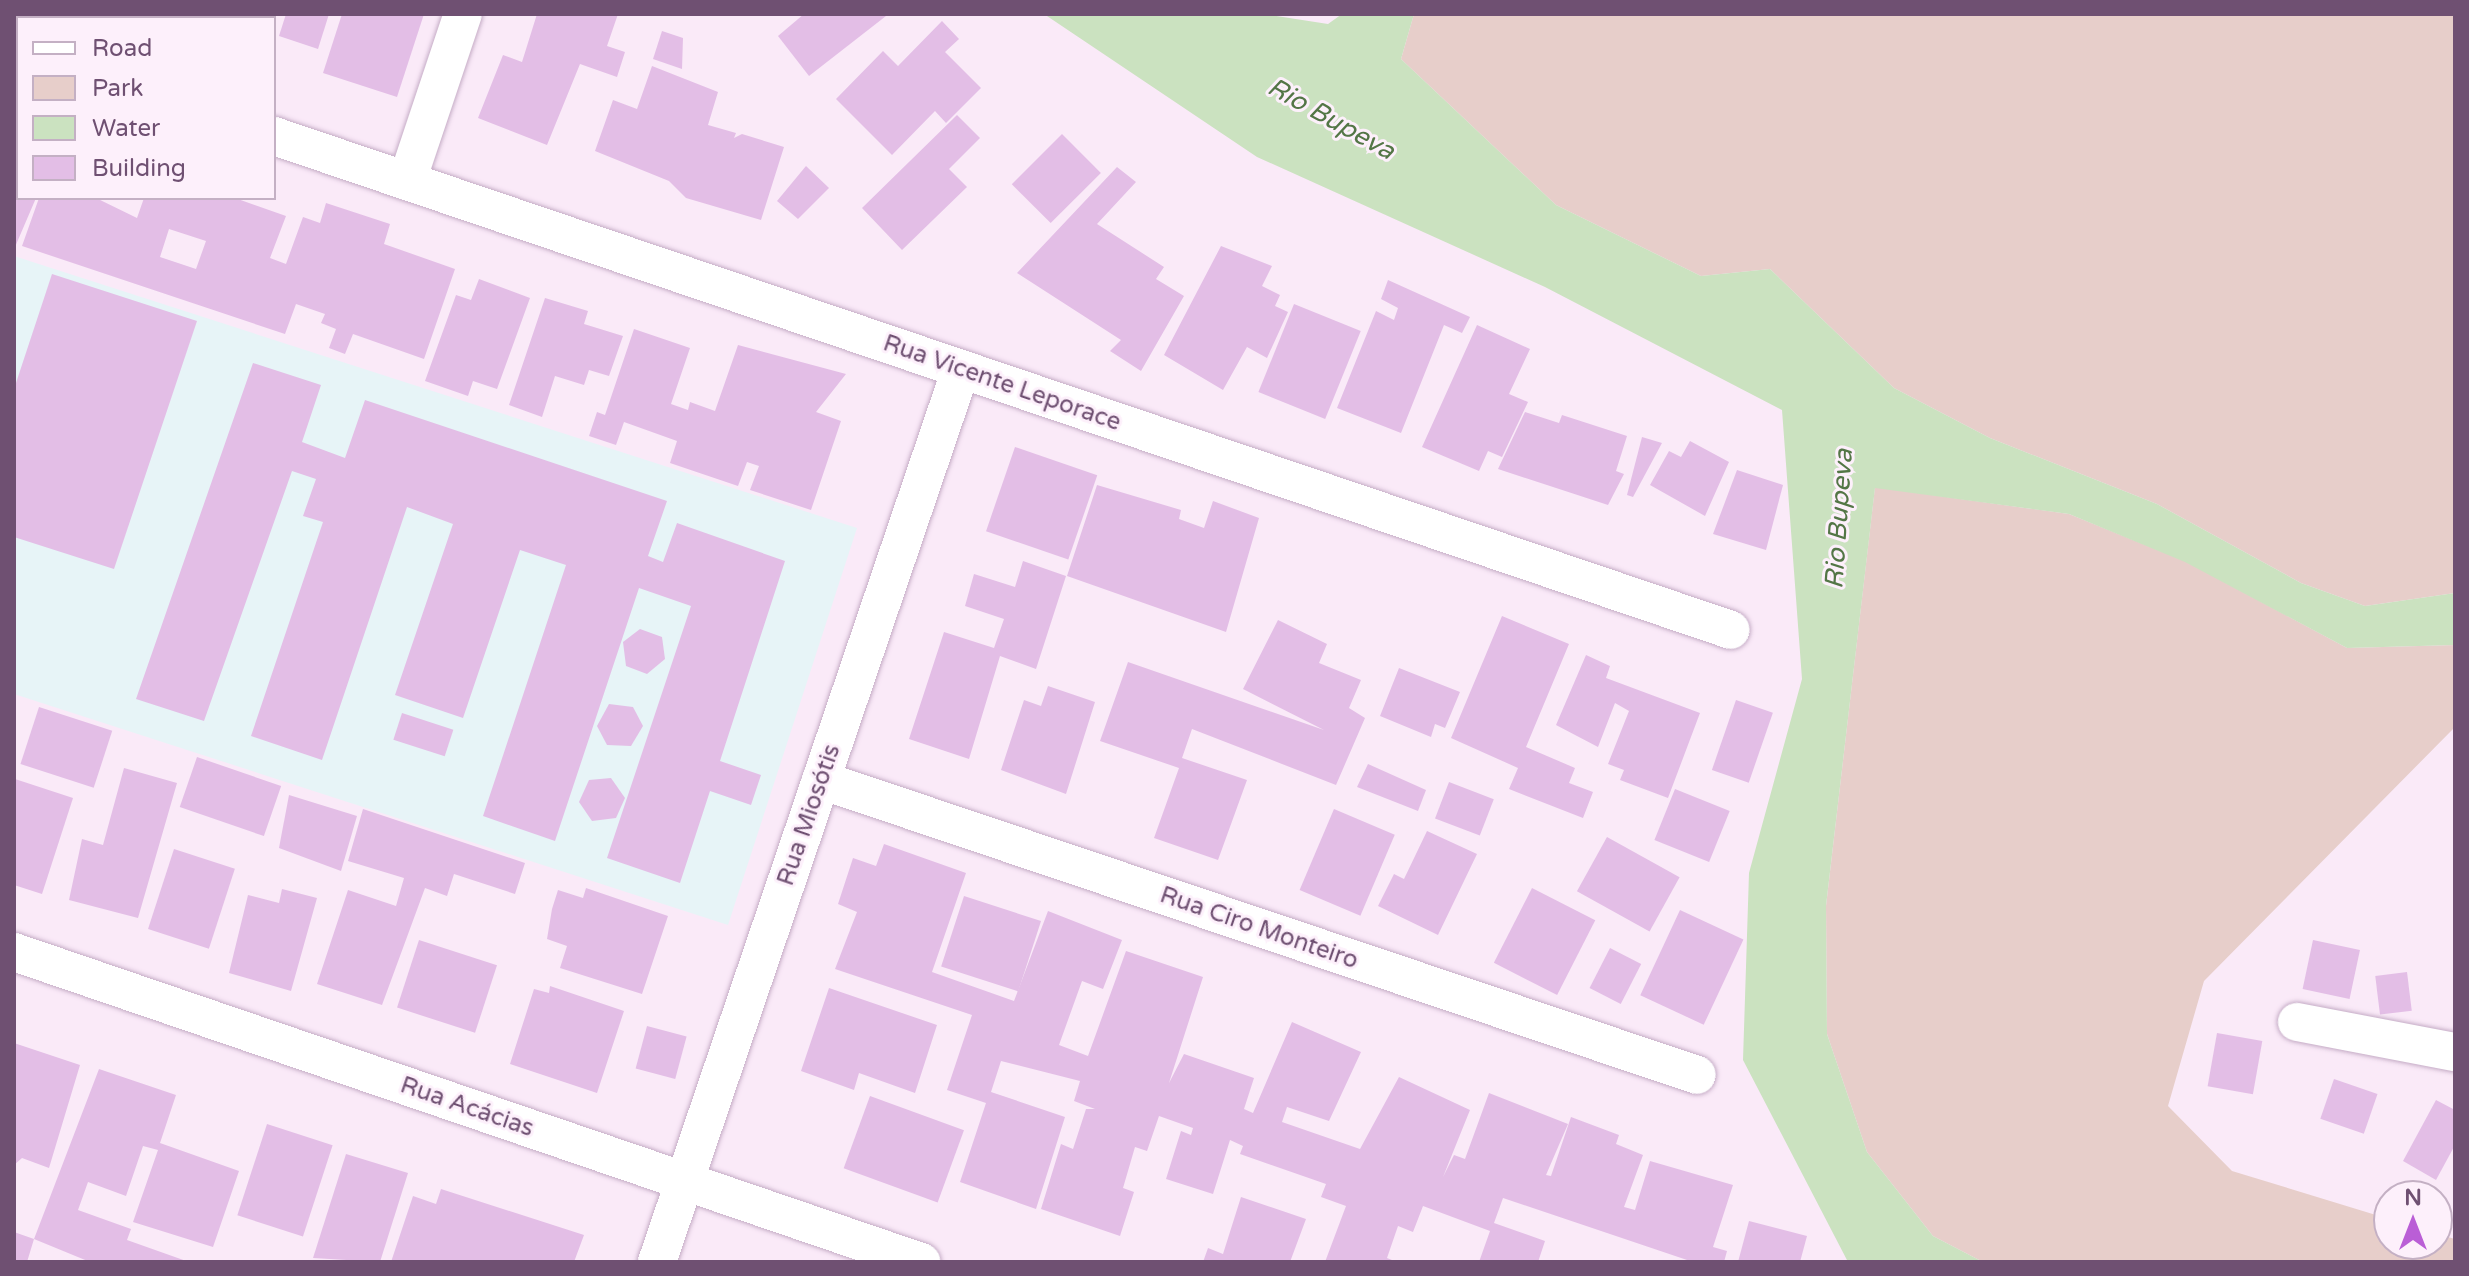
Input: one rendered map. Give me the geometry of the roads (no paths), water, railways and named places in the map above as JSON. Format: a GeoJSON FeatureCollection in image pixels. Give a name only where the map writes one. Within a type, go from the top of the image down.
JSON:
{"type":"FeatureCollection","features":[{"type":"Feature","properties":{"kind":"street"},"geometry":{"type":"LineString","coordinates":[[407,181],[463,14]]}},
{"type":"Feature","properties":{"kind":"street","name":"Rua Vicente Leporace"},"geometry":{"type":"LineString","coordinates":[[276,137],[1731,630]]}},
{"type":"Feature","properties":{"kind":"street","name":"Rua Miosótis"},"geometry":{"type":"LineString","coordinates":[[657,1262],[961,369]]}},
{"type":"Feature","properties":{"kind":"street","name":"Rua Ciro Monteiro"},"geometry":{"type":"LineString","coordinates":[[821,780],[1697,1075]]}},
{"type":"Feature","properties":{"kind":"street","name":"Rua Acácias"},"geometry":{"type":"LineString","coordinates":[[14,952],[921,1262]]}},
{"type":"Feature","properties":{"kind":"street"},"geometry":{"type":"LineString","coordinates":[[2297,1022],[2455,1052]]}},
{"type":"Feature","properties":{"kind":"water","name":"Rio Bupeva"},"geometry":{"type":"Polygon","coordinates":[[[1044,14],[1263,14],[1328,24],[1342,14],[1414,14],[1401,59],[1556,205],[1701,276],[1770,269],[1894,388],[1990,438],[2157,504],[2301,583],[2365,606],[2455,593],[2455,645],[2347,648],[2185,562],[2069,514],[1875,488],[1826,906],[1827,1034],[1867,1152],[1933,1236],[1983,1262],[1848,1262],[1743,1060],[1749,873],[1802,679],[1782,410],[1545,287],[1257,157],[1044,14]]]}}]}
